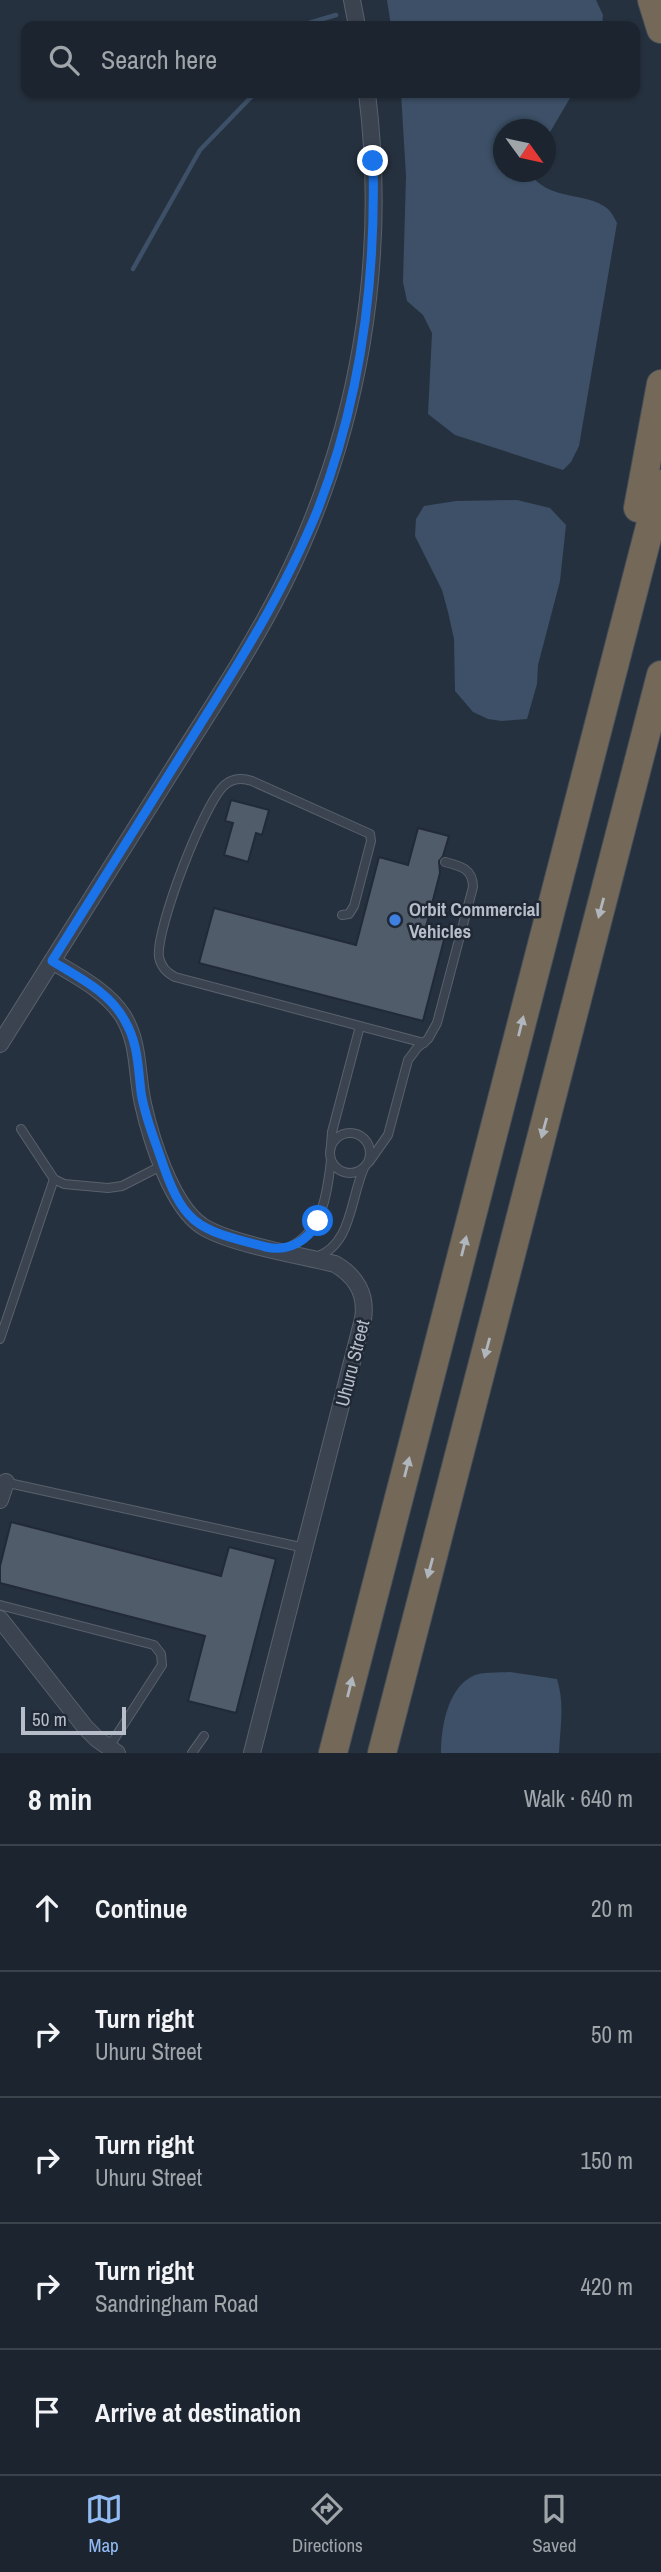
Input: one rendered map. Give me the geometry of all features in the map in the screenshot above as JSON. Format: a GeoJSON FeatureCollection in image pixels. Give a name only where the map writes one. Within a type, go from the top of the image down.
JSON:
{"type":"FeatureCollection","features":[{"type":"Feature","properties":{"kind":"highway"},"geometry":{"type":"LineString","coordinates":[[652,0],[661,29]]}},
{"type":"Feature","properties":{"kind":"highway"},"geometry":{"type":"LineString","coordinates":[[572,830],[661,384]]}},
{"type":"Feature","properties":{"kind":"highway"},"geometry":{"type":"LineString","coordinates":[[333,1753],[661,484]]}},
{"type":"Feature","properties":{"kind":"highway"},"geometry":{"type":"LineString","coordinates":[[382,1753],[661,675]]}},
{"type":"Feature","properties":{"kind":"highway"},"geometry":{"type":"LineString","coordinates":[[611,869],[661,707]]}},
{"type":"Feature","properties":{"kind":"street"},"geometry":{"type":"LineString","coordinates":[[352,0],[356,21]]}},
{"type":"Feature","properties":{"kind":"street"},"geometry":{"type":"LineString","coordinates":[[0,1044],[262,625],[318,508],[350,406],[368,304],[372,262],[373,184],[367,98]]}},
{"type":"Feature","properties":{"kind":"street","name":"Uhuru Street"},"geometry":{"type":"LineString","coordinates":[[52,961],[108,999],[127,1023],[136,1048],[143,1103],[178,1203],[199,1224],[221,1236],[335,1264],[349,1273],[359,1286],[364,1311],[252,1753]]}},
{"type":"Feature","properties":{"kind":"street"},"geometry":{"type":"LineString","coordinates":[[0,1500],[3,1481]]}},
{"type":"Feature","properties":{"kind":"street"},"geometry":{"type":"LineString","coordinates":[[0,1619],[85,1727],[113,1750]]}},
{"type":"Feature","properties":{"kind":"lane"},"geometry":{"type":"LineString","coordinates":[[342,915],[349,914],[354,906],[371,841],[370,834],[252,781],[239,779],[220,789],[179,872],[160,946],[160,960],[166,971],[175,978],[424,1042]]}},
{"type":"Feature","properties":{"kind":"lane"},"geometry":{"type":"LineString","coordinates":[[310,1258],[325,1254],[341,1239],[357,1183],[388,1135],[408,1060],[437,1023],[472,887],[471,876],[465,868],[445,862]]}},
{"type":"Feature","properties":{"kind":"lane"},"geometry":{"type":"LineString","coordinates":[[279,1250],[300,1241],[316,1226],[328,1184],[332,1132],[360,1026]]}},
{"type":"Feature","properties":{"kind":"lane"},"geometry":{"type":"LineString","coordinates":[[21,1129],[54,1179],[64,1184],[108,1188],[122,1186],[163,1165]]}},
{"type":"Feature","properties":{"kind":"lane"},"geometry":{"type":"LineString","coordinates":[[331,1145],[341,1134],[356,1133],[367,1141],[370,1148],[367,1165]]}},
{"type":"Feature","properties":{"kind":"lane"},"geometry":{"type":"LineString","coordinates":[[331,1159],[334,1165],[345,1173],[352,1173],[367,1165]]}},
{"type":"Feature","properties":{"kind":"lane"},"geometry":{"type":"LineString","coordinates":[[0,1339],[54,1179]]}},
{"type":"Feature","properties":{"kind":"lane"},"geometry":{"type":"LineString","coordinates":[[3,1481],[305,1548]]}},
{"type":"Feature","properties":{"kind":"lane"},"geometry":{"type":"LineString","coordinates":[[0,1605],[154,1645],[161,1654],[162,1665],[113,1750]]}},
{"type":"Feature","properties":{"kind":"lane"},"geometry":{"type":"LineString","coordinates":[[192,1753],[204,1736]]}},
{"type":"Feature","properties":{"kind":"water"},"geometry":{"type":"Polygon","coordinates":[[[387,0],[596,0],[603,15],[602,21],[390,21],[387,0]]]}},
{"type":"Feature","properties":{"kind":"water"},"geometry":{"type":"Polygon","coordinates":[[[401,98],[570,98],[556,122],[556,119],[493,119],[493,182],[538,182],[557,192],[599,203],[617,223],[579,446],[571,462],[563,470],[455,435],[428,414],[432,333],[423,315],[407,301],[403,282],[406,176],[401,98]]]}},
{"type":"Feature","properties":{"kind":"water"},"geometry":{"type":"Polygon","coordinates":[[[517,500],[550,508],[566,525],[560,581],[527,719],[502,721],[488,719],[473,712],[455,691],[454,639],[448,612],[442,590],[415,536],[416,519],[424,506],[456,501],[517,500]]]}},
{"type":"Feature","properties":{"kind":"water"},"geometry":{"type":"Polygon","coordinates":[[[510,1672],[557,1679],[561,1707],[559,1753],[441,1753],[447,1711],[456,1691],[471,1677],[510,1672]]]}},
{"type":"Feature","properties":{"kind":"building"},"geometry":{"type":"Polygon","coordinates":[[[231,800],[269,810],[262,835],[256,833],[248,862],[224,855],[233,823],[225,821],[231,800]]]}},
{"type":"Feature","properties":{"kind":"building","name":"Orbit Commercial Vehicles"},"geometry":{"type":"Polygon","coordinates":[[[418,828],[449,836],[439,861],[440,873],[425,931],[445,936],[423,1021],[199,963],[214,908],[356,945],[379,857],[408,865],[418,828]]]}},
{"type":"Feature","properties":{"kind":"building"},"geometry":{"type":"Polygon","coordinates":[[[11,1522],[221,1576],[229,1547],[276,1559],[236,1713],[188,1701],[205,1636],[0,1583],[0,1566],[11,1522]]]}},
{"type":"Feature","properties":{"kind":"waterway"},"geometry":{"type":"LineString","coordinates":[[316,21],[336,15]]}},
{"type":"Feature","properties":{"kind":"waterway"},"geometry":{"type":"LineString","coordinates":[[133,269],[200,150],[250,98]]}},
{"type":"Feature","properties":{"kind":"place","name":"Orbit Commercial Vehicles"},"geometry":{"type":"Point","coordinates":[395,920]}},
{"type":"Feature","properties":{"kind":"route"},"geometry":{"type":"LineString","coordinates":[[318,1221],[313,1230],[300,1241],[279,1250],[221,1236],[191,1217],[178,1203],[169,1185],[146,1117],[132,1032],[117,1007],[99,991],[52,961],[262,625],[318,508],[344,427],[362,345],[372,262],[373,161]]}}]}
